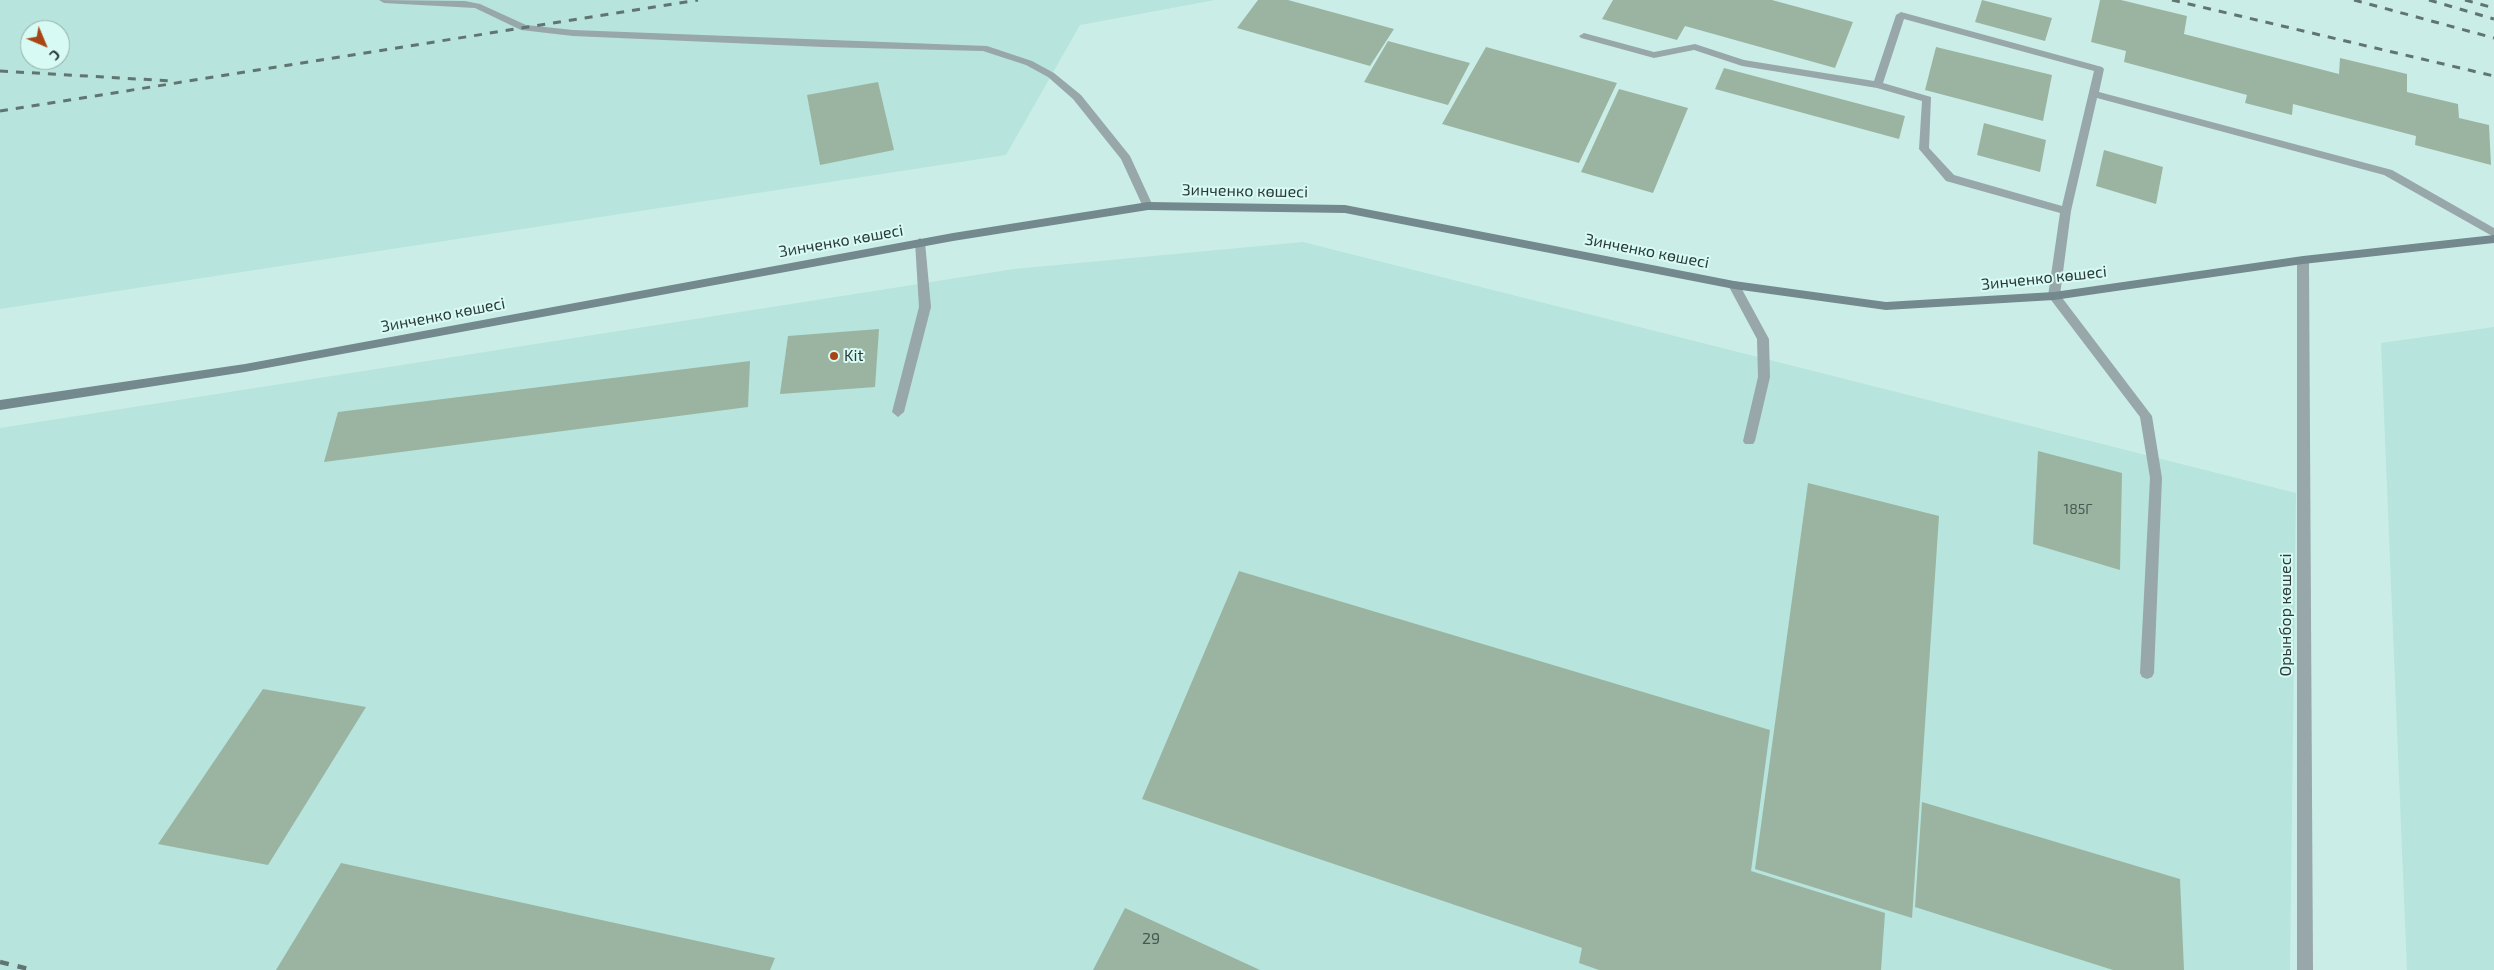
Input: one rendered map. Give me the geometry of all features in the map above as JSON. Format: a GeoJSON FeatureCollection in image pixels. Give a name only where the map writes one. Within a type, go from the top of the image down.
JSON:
{"type":"FeatureCollection","features":[{"type":"Feature","properties":{"kind":"main road","name":"Зинченко көшесі"},"geometry":{"type":"LineString","coordinates":[[0,405],[245,368],[920,242],[1148,206],[1345,208],[1734,285],[1886,306],[2054,296],[2303,260],[2494,239]]}},
{"type":"Feature","properties":{"kind":"street"},"geometry":{"type":"LineString","coordinates":[[384,0],[477,6],[524,28],[573,33],[824,44],[984,48],[1029,63],[1052,75],[1078,97],[1126,158],[1148,206]]}},
{"type":"Feature","properties":{"kind":"street"},"geometry":{"type":"LineString","coordinates":[[1878,85],[1901,15],[2100,69],[2066,211],[2054,296],[2146,416],[2156,478],[2147,673]]}},
{"type":"Feature","properties":{"kind":"street"},"geometry":{"type":"LineString","coordinates":[[1584,36],[1654,55],[1695,47],[1742,62],[1878,85],[1927,99],[1924,149],[1950,178],[2066,211]]}},
{"type":"Feature","properties":{"kind":"street"},"geometry":{"type":"LineString","coordinates":[[2094,94],[2388,172],[2494,233]]}},
{"type":"Feature","properties":{"kind":"street"},"geometry":{"type":"LineString","coordinates":[[898,412],[925,307],[920,242]]}},
{"type":"Feature","properties":{"kind":"street","name":"Орынбор көшесі"},"geometry":{"type":"LineString","coordinates":[[2303,260],[2304,970]]}},
{"type":"Feature","properties":{"kind":"street"},"geometry":{"type":"LineString","coordinates":[[1734,285],[1763,339],[1764,377],[1749,441]]}},
{"type":"Feature","properties":{"kind":"shaded area"},"geometry":{"type":"Polygon","coordinates":[[[0,0],[1215,0],[1080,25],[1006,155],[0,309],[0,0]]]}},
{"type":"Feature","properties":{"kind":"shaded area"},"geometry":{"type":"Polygon","coordinates":[[[1303,242],[2296,493],[2290,970],[0,970],[0,428],[1014,269],[1303,242]]]}},
{"type":"Feature","properties":{"kind":"shaded area"},"geometry":{"type":"Polygon","coordinates":[[[2494,327],[2494,970],[2407,970],[2381,343],[2494,327]]]}},
{"type":"Feature","properties":{"kind":"building"},"geometry":{"type":"Polygon","coordinates":[[[1258,0],[1288,0],[1394,29],[1370,66],[1237,28],[1258,0]]]}},
{"type":"Feature","properties":{"kind":"building"},"geometry":{"type":"Polygon","coordinates":[[[1613,0],[1772,0],[1853,22],[1835,68],[1685,26],[1677,40],[1602,19],[1613,0]]]}},
{"type":"Feature","properties":{"kind":"building"},"geometry":{"type":"Polygon","coordinates":[[[1982,0],[2052,18],[2045,41],[1975,22],[1982,0]]]}},
{"type":"Feature","properties":{"kind":"building"},"geometry":{"type":"Polygon","coordinates":[[[2100,0],[2121,0],[2187,16],[2184,34],[2339,74],[2340,58],[2407,74],[2407,92],[2458,104],[2459,118],[2489,125],[2491,165],[2415,145],[2416,136],[2293,104],[2292,115],[2245,103],[2247,95],[2124,62],[2126,51],[2091,42],[2100,0]]]}},
{"type":"Feature","properties":{"kind":"building"},"geometry":{"type":"Polygon","coordinates":[[[1388,41],[1470,63],[1448,105],[1364,82],[1388,41]]]}},
{"type":"Feature","properties":{"kind":"building"},"geometry":{"type":"Polygon","coordinates":[[[1486,47],[1617,83],[1579,163],[1442,124],[1486,47]]]}},
{"type":"Feature","properties":{"kind":"building"},"geometry":{"type":"Polygon","coordinates":[[[1936,47],[2052,75],[2043,121],[1925,90],[1936,47]]]}},
{"type":"Feature","properties":{"kind":"building"},"geometry":{"type":"Polygon","coordinates":[[[1724,68],[1905,116],[1899,139],[1715,89],[1724,68]]]}},
{"type":"Feature","properties":{"kind":"building"},"geometry":{"type":"Polygon","coordinates":[[[878,82],[894,150],[820,165],[807,95],[878,82]]]}},
{"type":"Feature","properties":{"kind":"building"},"geometry":{"type":"Polygon","coordinates":[[[1619,89],[1688,108],[1653,193],[1581,172],[1619,89]]]}},
{"type":"Feature","properties":{"kind":"building"},"geometry":{"type":"Polygon","coordinates":[[[1984,123],[2046,140],[2040,172],[1977,155],[1984,123]]]}},
{"type":"Feature","properties":{"kind":"building"},"geometry":{"type":"Polygon","coordinates":[[[2104,150],[2163,167],[2156,204],[2096,186],[2104,150]]]}},
{"type":"Feature","properties":{"kind":"building"},"geometry":{"type":"Polygon","coordinates":[[[879,329],[875,387],[780,394],[788,336],[879,329]]]}},
{"type":"Feature","properties":{"kind":"building"},"geometry":{"type":"Polygon","coordinates":[[[750,361],[748,407],[324,462],[338,412],[750,361]]]}},
{"type":"Feature","properties":{"kind":"building"},"geometry":{"type":"Polygon","coordinates":[[[2038,451],[2122,473],[2120,570],[2033,544],[2038,451]]]}},
{"type":"Feature","properties":{"kind":"building"},"geometry":{"type":"Polygon","coordinates":[[[1808,483],[1939,516],[1912,918],[1755,869],[1808,483]]]}},
{"type":"Feature","properties":{"kind":"building"},"geometry":{"type":"Polygon","coordinates":[[[1239,571],[1770,730],[1751,871],[1885,913],[1881,970],[1599,970],[1579,963],[1582,948],[1142,799],[1239,571]]]}},
{"type":"Feature","properties":{"kind":"building"},"geometry":{"type":"Polygon","coordinates":[[[263,689],[366,707],[268,865],[158,844],[263,689]]]}},
{"type":"Feature","properties":{"kind":"building"},"geometry":{"type":"Polygon","coordinates":[[[1922,802],[2180,879],[2184,970],[2113,970],[1915,907],[1922,802]]]}},
{"type":"Feature","properties":{"kind":"building"},"geometry":{"type":"Polygon","coordinates":[[[341,863],[775,958],[770,970],[276,970],[341,863]]]}},
{"type":"Feature","properties":{"kind":"building"},"geometry":{"type":"Polygon","coordinates":[[[1125,908],[1260,970],[1093,970],[1125,908]]]}},
{"type":"Feature","properties":{"kind":"railway"},"geometry":{"type":"LineString","coordinates":[[0,111],[698,0]]}},
{"type":"Feature","properties":{"kind":"railway"},"geometry":{"type":"LineString","coordinates":[[2172,0],[2494,76]]}},
{"type":"Feature","properties":{"kind":"railway"},"geometry":{"type":"LineString","coordinates":[[2354,0],[2494,38]]}},
{"type":"Feature","properties":{"kind":"railway"},"geometry":{"type":"LineString","coordinates":[[2429,0],[2494,19]]}},
{"type":"Feature","properties":{"kind":"railway"},"geometry":{"type":"LineString","coordinates":[[2465,0],[2494,8]]}},
{"type":"Feature","properties":{"kind":"railway"},"geometry":{"type":"LineString","coordinates":[[0,71],[172,81]]}},
{"type":"Feature","properties":{"kind":"railway"},"geometry":{"type":"LineString","coordinates":[[0,962],[33,970]]}},
{"type":"Feature","properties":{"kind":"place","name":"Kit"},"geometry":{"type":"Point","coordinates":[834,356]}}]}
